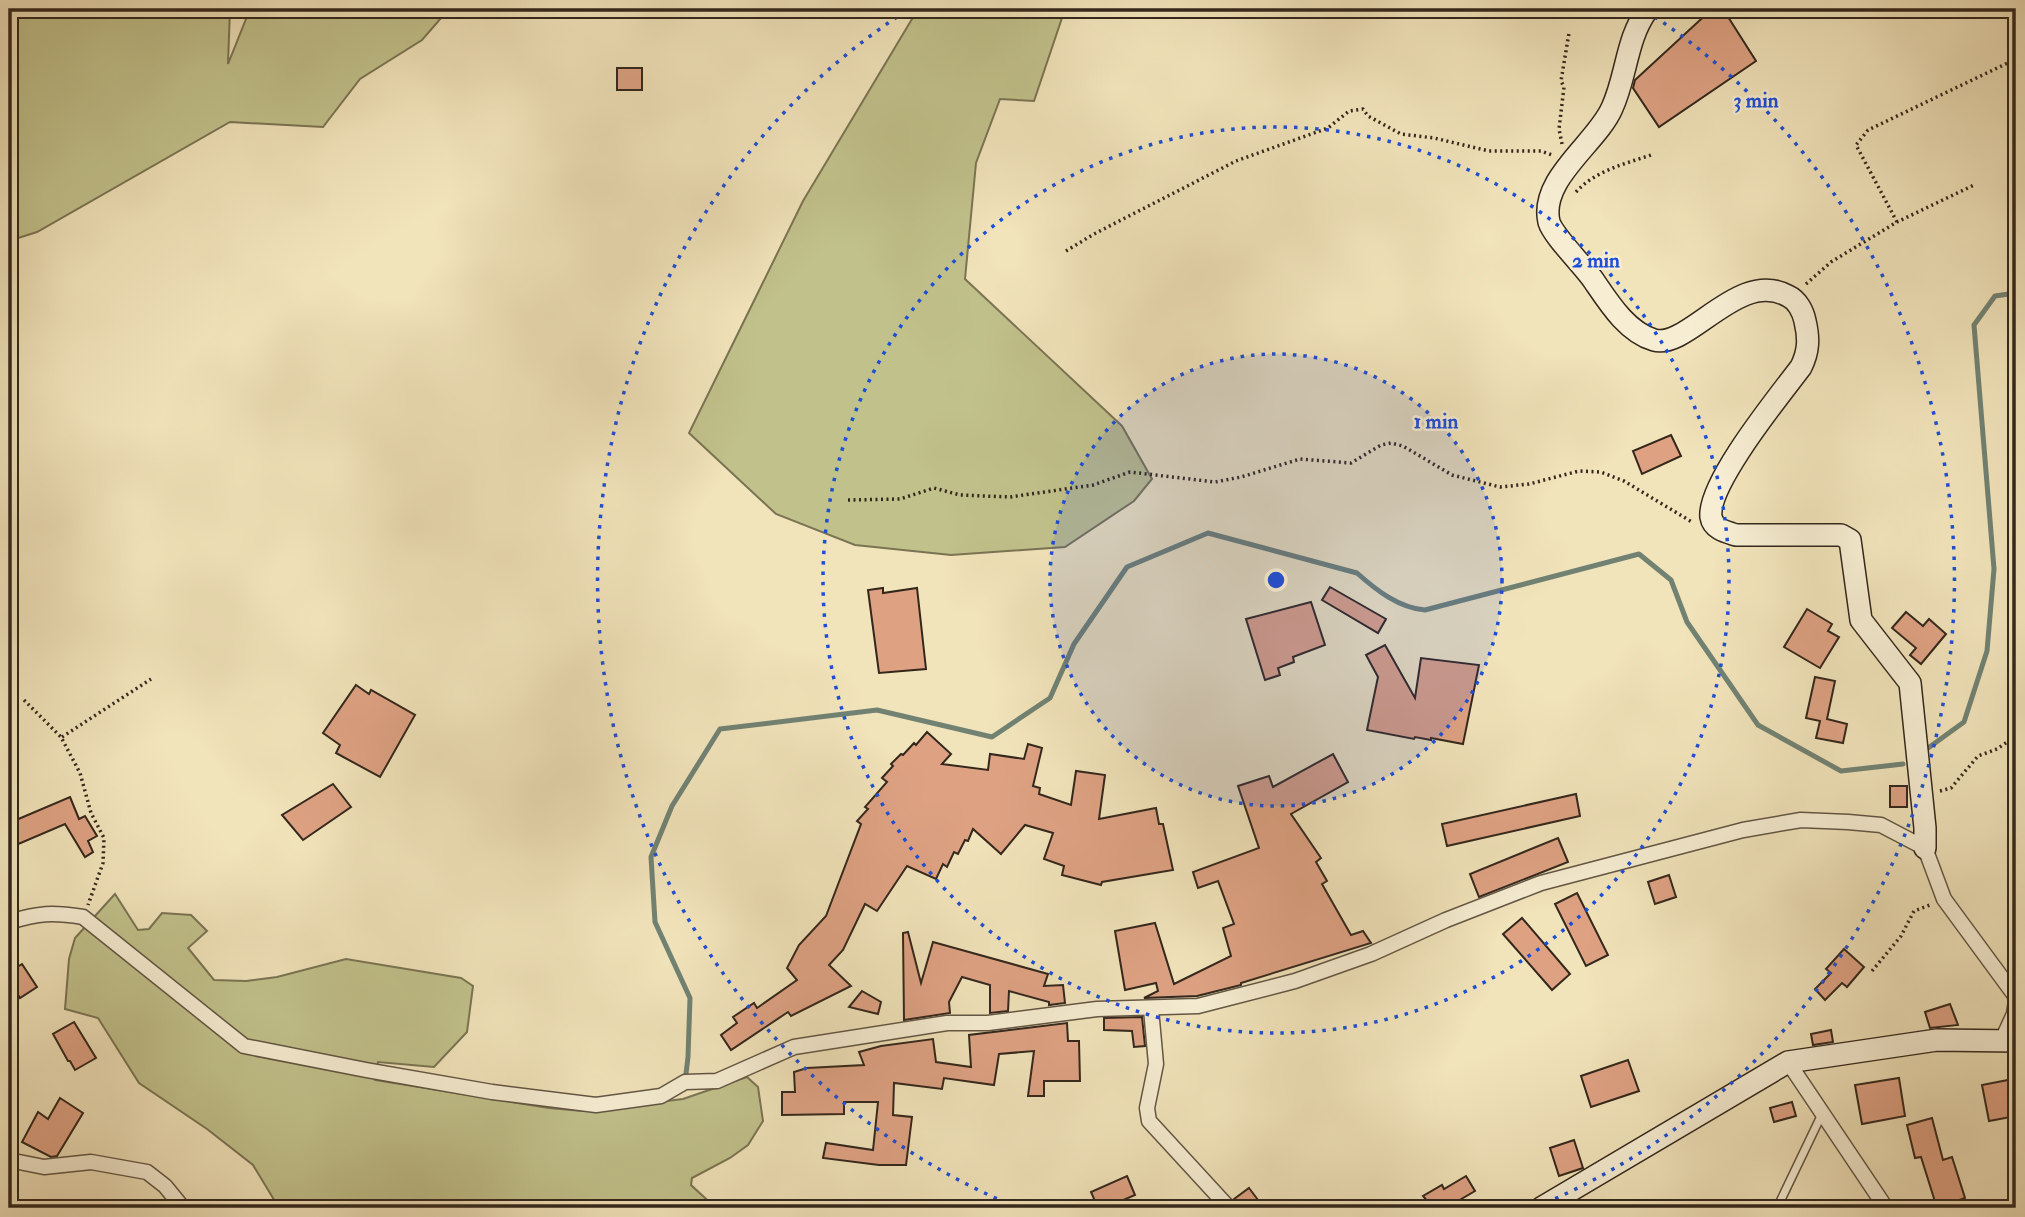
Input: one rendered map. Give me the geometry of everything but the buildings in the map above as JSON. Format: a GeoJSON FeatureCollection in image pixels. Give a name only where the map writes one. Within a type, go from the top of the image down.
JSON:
{"type":"FeatureCollection","features":[{"type":"Feature","properties":{"kind":"street"},"geometry":{"type":"LineString","coordinates":[[1541,1208],[1788,1062],[1937,1040],[2009,1041],[2016,999],[1944,899],[1925,848],[1910,682],[1861,620],[1850,540],[1841,535],[1736,535],[1723,531],[1711,519],[1723,480],[1739,449],[1801,367],[1807,354],[1808,336],[1804,316],[1795,300],[1770,288],[1751,292],[1669,340],[1656,341],[1639,334],[1614,310],[1549,222],[1549,197],[1567,167],[1611,111],[1632,36],[1648,9]]}},
{"type":"Feature","properties":{"kind":"street"},"geometry":{"type":"LineString","coordinates":[[9,922],[35,914],[54,913],[83,917],[244,1046],[366,1070],[596,1105],[661,1096],[685,1082],[717,1080],[794,1047],[947,1023],[988,1023],[1097,1009],[1198,1006],[1295,981],[1371,954],[1446,920],[1541,883],[1743,830],[1801,820],[1881,825],[1925,848]]}},
{"type":"Feature","properties":{"kind":"street"},"geometry":{"type":"LineString","coordinates":[[1152,1009],[1156,1064],[1147,1108],[1149,1121],[1229,1208]]}},
{"type":"Feature","properties":{"kind":"street"},"geometry":{"type":"LineString","coordinates":[[1788,1062],[1886,1208]]}},
{"type":"Feature","properties":{"kind":"street"},"geometry":{"type":"LineString","coordinates":[[9,1160],[44,1167],[91,1162],[147,1172],[165,1185],[183,1208]]}},
{"type":"Feature","properties":{"kind":"lane"},"geometry":{"type":"LineString","coordinates":[[1777,1208],[1822,1113]]}},
{"type":"Feature","properties":{"kind":"path"},"geometry":{"type":"LineString","coordinates":[[1567,167],[1559,129],[1564,87],[1560,81],[1569,33]]}},
{"type":"Feature","properties":{"kind":"path"},"geometry":{"type":"LineString","coordinates":[[1897,222],[1856,145],[1868,130],[2016,59]]}},
{"type":"Feature","properties":{"kind":"path"},"geometry":{"type":"LineString","coordinates":[[1066,251],[1236,161],[1328,128],[1349,111],[1363,109],[1368,116],[1401,134],[1434,138],[1489,151],[1541,151],[1554,156],[1567,167]]}},
{"type":"Feature","properties":{"kind":"path"},"geometry":{"type":"LineString","coordinates":[[1571,198],[1586,181],[1615,167],[1651,155]]}},
{"type":"Feature","properties":{"kind":"path"},"geometry":{"type":"LineString","coordinates":[[1795,300],[1810,279],[1831,262],[1897,222],[1974,185]]}},
{"type":"Feature","properties":{"kind":"path"},"geometry":{"type":"LineString","coordinates":[[848,500],[900,499],[934,488],[960,495],[1010,497],[1093,485],[1130,472],[1215,482],[1300,459],[1351,463],[1381,445],[1391,443],[1403,446],[1451,475],[1500,487],[1529,484],[1579,471],[1601,472],[1624,481],[1698,524],[1711,519]]}},
{"type":"Feature","properties":{"kind":"path"},"geometry":{"type":"LineString","coordinates":[[61,737],[151,679]]}},
{"type":"Feature","properties":{"kind":"path"},"geometry":{"type":"LineString","coordinates":[[24,700],[61,737],[80,773],[91,813],[104,838],[103,863],[83,917]]}},
{"type":"Feature","properties":{"kind":"path"},"geometry":{"type":"LineString","coordinates":[[1922,797],[1951,788],[1978,756],[1997,749],[2016,736]]}},
{"type":"Feature","properties":{"kind":"path"},"geometry":{"type":"LineString","coordinates":[[1872,971],[1901,936],[1914,911],[1944,899]]}},
{"type":"Feature","properties":{"kind":"green space"},"geometry":{"type":"Polygon","coordinates":[[[9,9],[230,9],[228,64],[250,9],[449,9],[422,40],[360,79],[323,127],[230,122],[37,232],[9,241],[9,9]]]}},
{"type":"Feature","properties":{"kind":"green space"},"geometry":{"type":"Polygon","coordinates":[[[918,9],[1065,9],[1034,101],[1000,99],[976,163],[965,279],[1122,426],[1152,479],[1134,501],[1065,547],[951,555],[855,545],[776,514],[689,433],[803,201],[918,9]]]}},
{"type":"Feature","properties":{"kind":"green space"},"geometry":{"type":"Polygon","coordinates":[[[115,894],[138,930],[149,929],[162,913],[191,915],[207,931],[188,948],[214,980],[246,981],[277,977],[346,959],[461,978],[473,986],[467,1032],[434,1067],[378,1062],[375,1080],[583,1111],[683,1099],[747,1077],[758,1087],[763,1121],[748,1145],[692,1178],[691,1185],[716,1208],[279,1208],[253,1165],[207,1129],[139,1083],[98,1018],[65,1009],[69,959],[75,938],[115,894]]]}},
{"type":"Feature","properties":{"kind":"waterway"},"geometry":{"type":"LineString","coordinates":[[1924,751],[1964,722],[1987,651],[1994,569],[1974,325],[1995,296],[2016,293]]}},
{"type":"Feature","properties":{"kind":"waterway"},"geometry":{"type":"LineString","coordinates":[[685,1082],[690,998],[655,922],[651,857],[672,806],[720,729],[877,710],[992,737],[1050,698],[1074,644],[1127,567],[1208,533],[1357,573],[1397,602],[1425,610],[1639,554],[1671,580],[1687,622],[1758,725],[1841,771],[1903,764]]}}]}
